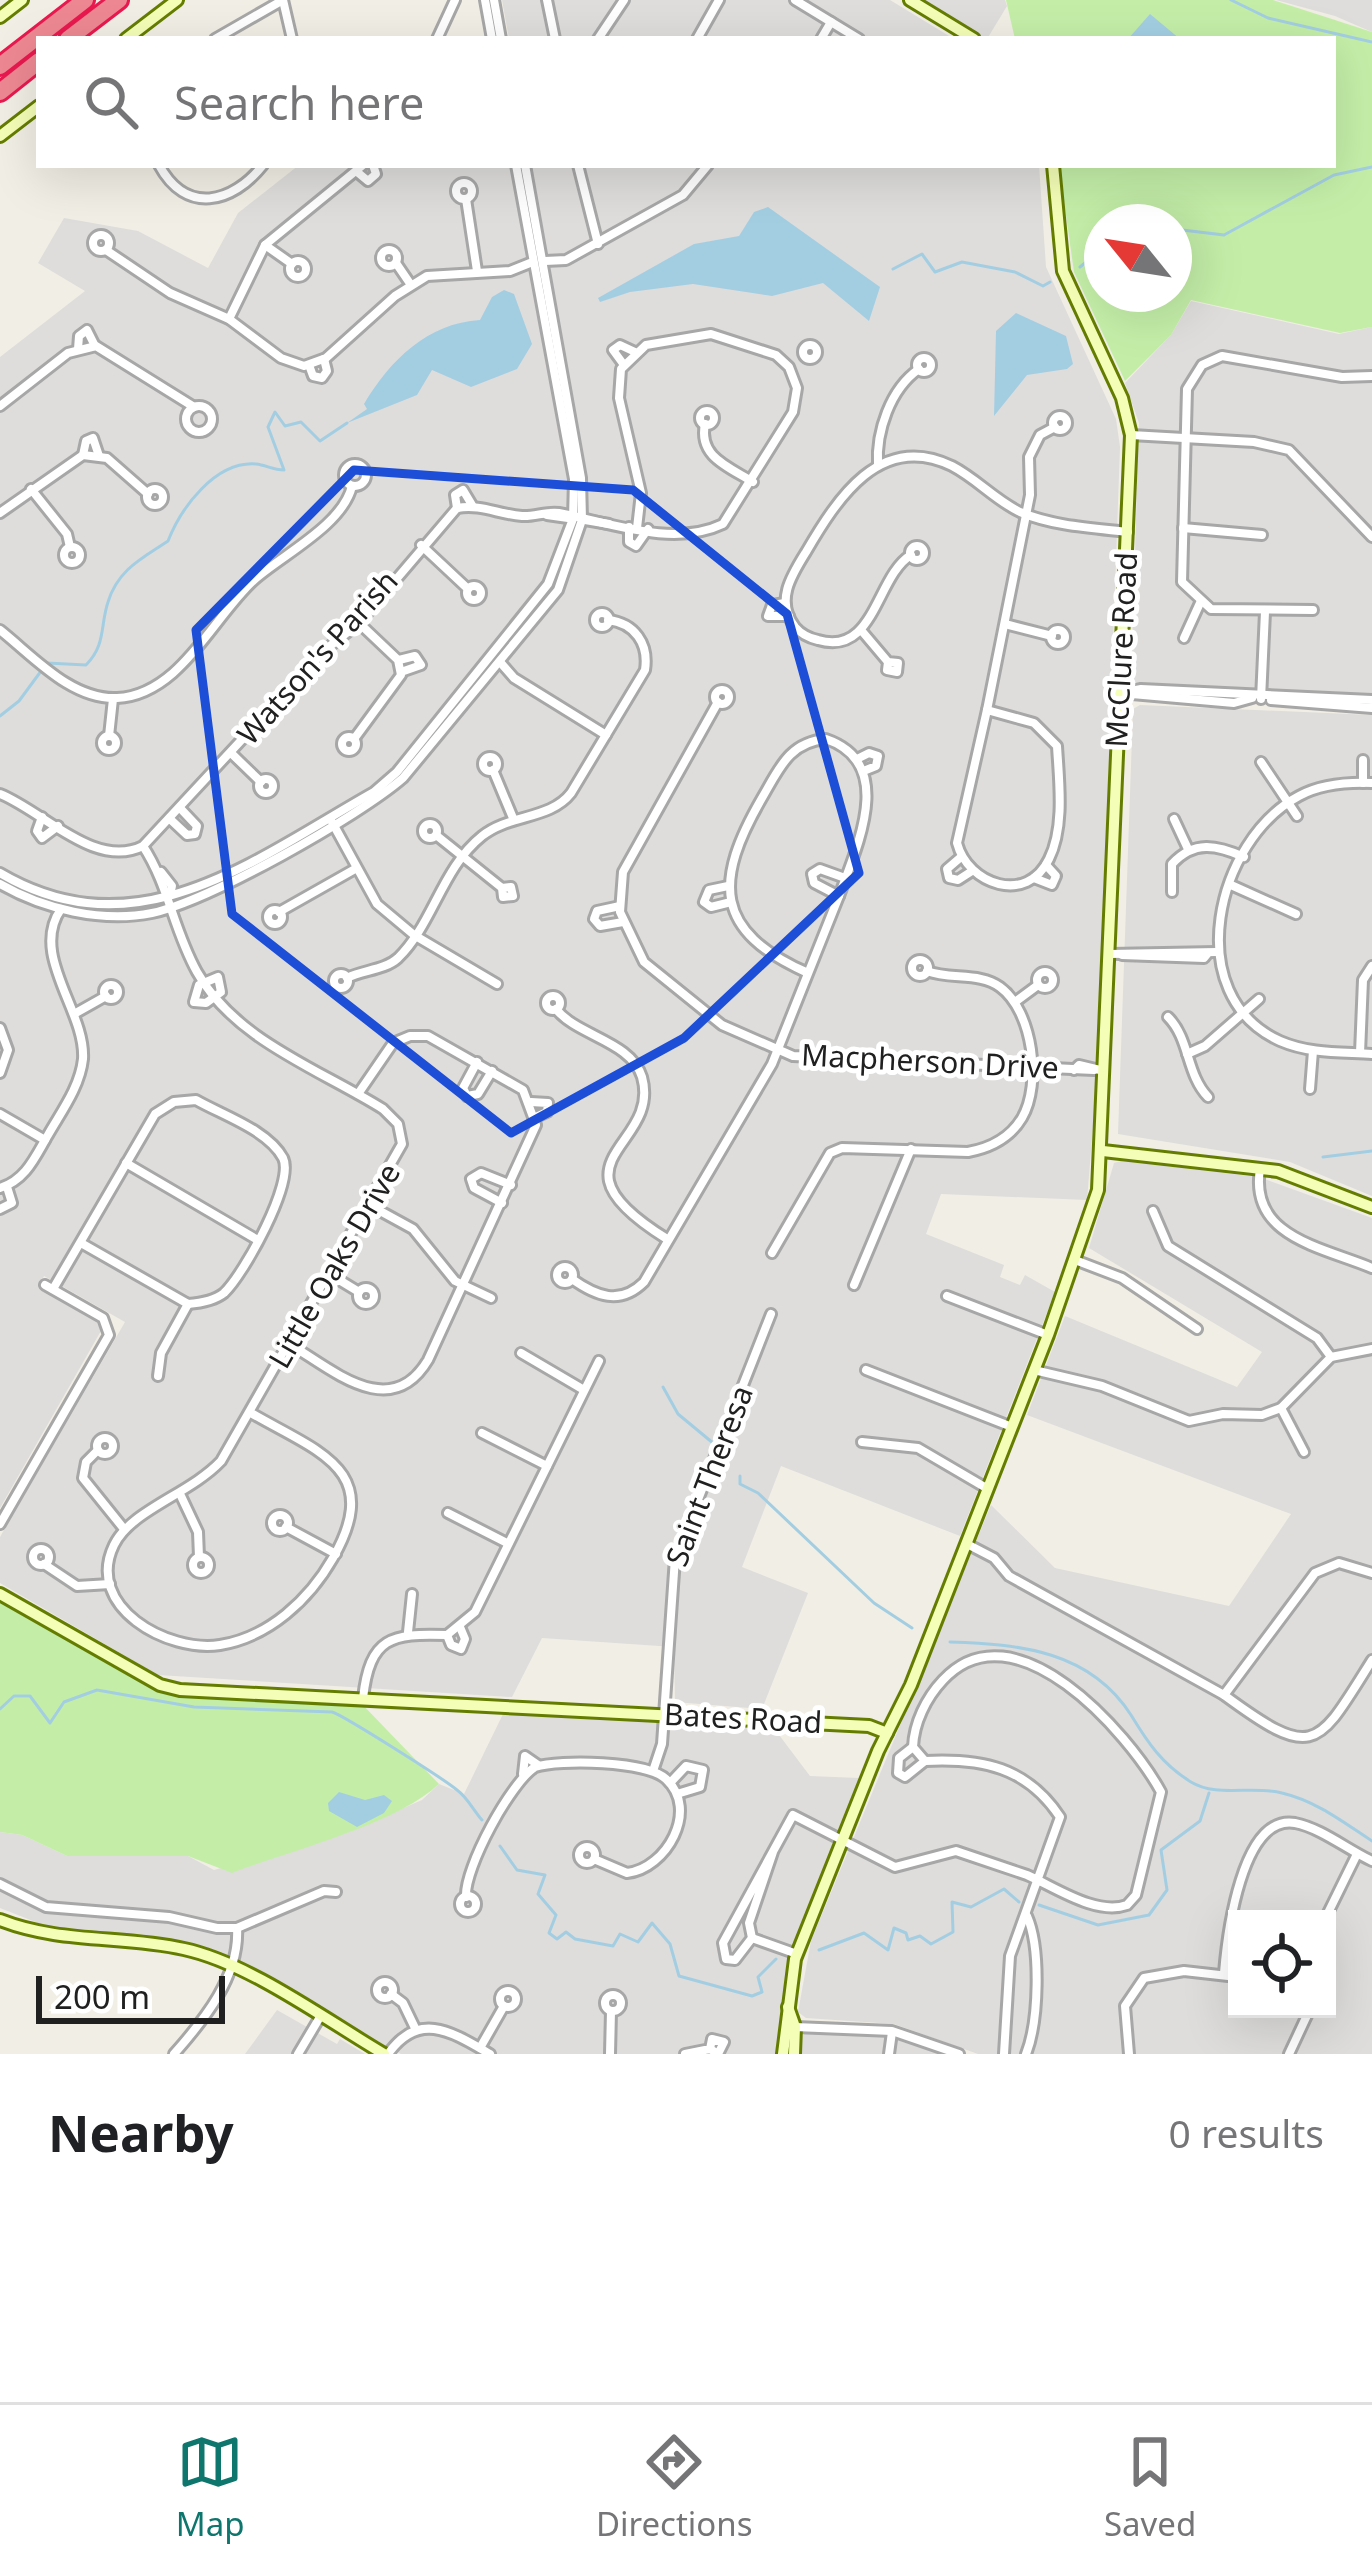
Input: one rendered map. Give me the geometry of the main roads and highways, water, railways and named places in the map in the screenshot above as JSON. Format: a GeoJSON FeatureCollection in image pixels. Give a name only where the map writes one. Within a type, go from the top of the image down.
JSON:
{"type":"FeatureCollection","features":[{"type":"Feature","properties":{"kind":"highway"},"geometry":{"type":"LineString","coordinates":[[38,36],[85,0]]}},
{"type":"Feature","properties":{"kind":"highway"},"geometry":{"type":"LineString","coordinates":[[72,36],[118,0]]}},
{"type":"Feature","properties":{"kind":"highway"},"geometry":{"type":"LineString","coordinates":[[0,65],[36,37]]}},
{"type":"Feature","properties":{"kind":"highway"},"geometry":{"type":"LineString","coordinates":[[0,92],[36,64]]}},
{"type":"Feature","properties":{"kind":"water"},"geometry":{"type":"Polygon","coordinates":[[[1150,14],[1176,36],[1131,36],[1150,14]]]}},
{"type":"Feature","properties":{"kind":"water"},"geometry":{"type":"Polygon","coordinates":[[[768,207],[880,287],[869,321],[823,283],[772,296],[693,284],[630,292],[600,302],[598,298],[694,244],[739,236],[754,212],[768,207]]]}},
{"type":"Feature","properties":{"kind":"water"},"geometry":{"type":"Polygon","coordinates":[[[504,290],[514,294],[532,344],[517,369],[471,387],[432,370],[417,395],[347,423],[367,409],[364,404],[374,388],[412,347],[444,328],[480,320],[492,297],[504,290]]]}},
{"type":"Feature","properties":{"kind":"water"},"geometry":{"type":"Polygon","coordinates":[[[1016,313],[1066,336],[1073,364],[1027,375],[994,416],[996,331],[1016,313]]]}},
{"type":"Feature","properties":{"kind":"water"},"geometry":{"type":"Polygon","coordinates":[[[339,1792],[365,1800],[384,1795],[392,1801],[384,1813],[357,1827],[329,1811],[328,1803],[339,1792]]]}},
{"type":"Feature","properties":{"kind":"waterway"},"geometry":{"type":"LineString","coordinates":[[1231,0],[1268,18],[1372,42]]}},
{"type":"Feature","properties":{"kind":"waterway"},"geometry":{"type":"LineString","coordinates":[[1192,231],[1224,235],[1334,175],[1372,167]]}},
{"type":"Feature","properties":{"kind":"waterway"},"geometry":{"type":"LineString","coordinates":[[893,269],[922,254],[935,272],[962,262],[1015,272],[1043,286],[1050,282]]}},
{"type":"Feature","properties":{"kind":"waterway"},"geometry":{"type":"LineString","coordinates":[[1080,267],[1084,264]]}},
{"type":"Feature","properties":{"kind":"waterway"},"geometry":{"type":"LineString","coordinates":[[0,716],[19,701],[47,663],[86,665],[100,643],[108,602],[118,581],[132,565],[168,541],[191,501],[214,478],[241,465],[284,470],[268,427],[275,412],[285,426],[301,422],[320,441],[347,423]]}},
{"type":"Feature","properties":{"kind":"waterway"},"geometry":{"type":"LineString","coordinates":[[1323,1157],[1372,1151]]}},
{"type":"Feature","properties":{"kind":"waterway"},"geometry":{"type":"LineString","coordinates":[[663,1387],[678,1414],[713,1443]]}},
{"type":"Feature","properties":{"kind":"waterway"},"geometry":{"type":"LineString","coordinates":[[740,1476],[740,1484],[758,1493],[874,1603],[912,1628]]}},
{"type":"Feature","properties":{"kind":"waterway"},"geometry":{"type":"LineString","coordinates":[[950,1642],[1027,1649],[1074,1664],[1114,1694],[1156,1752],[1191,1782],[1212,1789],[1271,1791],[1294,1797],[1372,1841]]}},
{"type":"Feature","properties":{"kind":"waterway"},"geometry":{"type":"LineString","coordinates":[[0,1709],[14,1696],[30,1696],[50,1723],[64,1702],[97,1690],[194,1707],[332,1712],[448,1784],[482,1820]]}},
{"type":"Feature","properties":{"kind":"waterway"},"geometry":{"type":"LineString","coordinates":[[1039,1905],[1098,1925],[1149,1915],[1167,1890],[1161,1850],[1200,1821],[1209,1793]]}},
{"type":"Feature","properties":{"kind":"waterway"},"geometry":{"type":"LineString","coordinates":[[500,1846],[517,1870],[545,1875],[538,1894],[556,1915],[549,1933],[557,1939],[566,1932],[575,1939],[613,1946],[620,1934],[638,1942],[652,1923],[670,1944],[679,1976],[752,1996],[762,1992],[758,1977],[776,1959]]}},
{"type":"Feature","properties":{"kind":"waterway"},"geometry":{"type":"LineString","coordinates":[[819,1950],[864,1933],[888,1950],[894,1928],[906,1933],[908,1940],[920,1936],[931,1944],[953,1932],[952,1902],[971,1907],[1004,1889],[1019,1902]]}}]}
